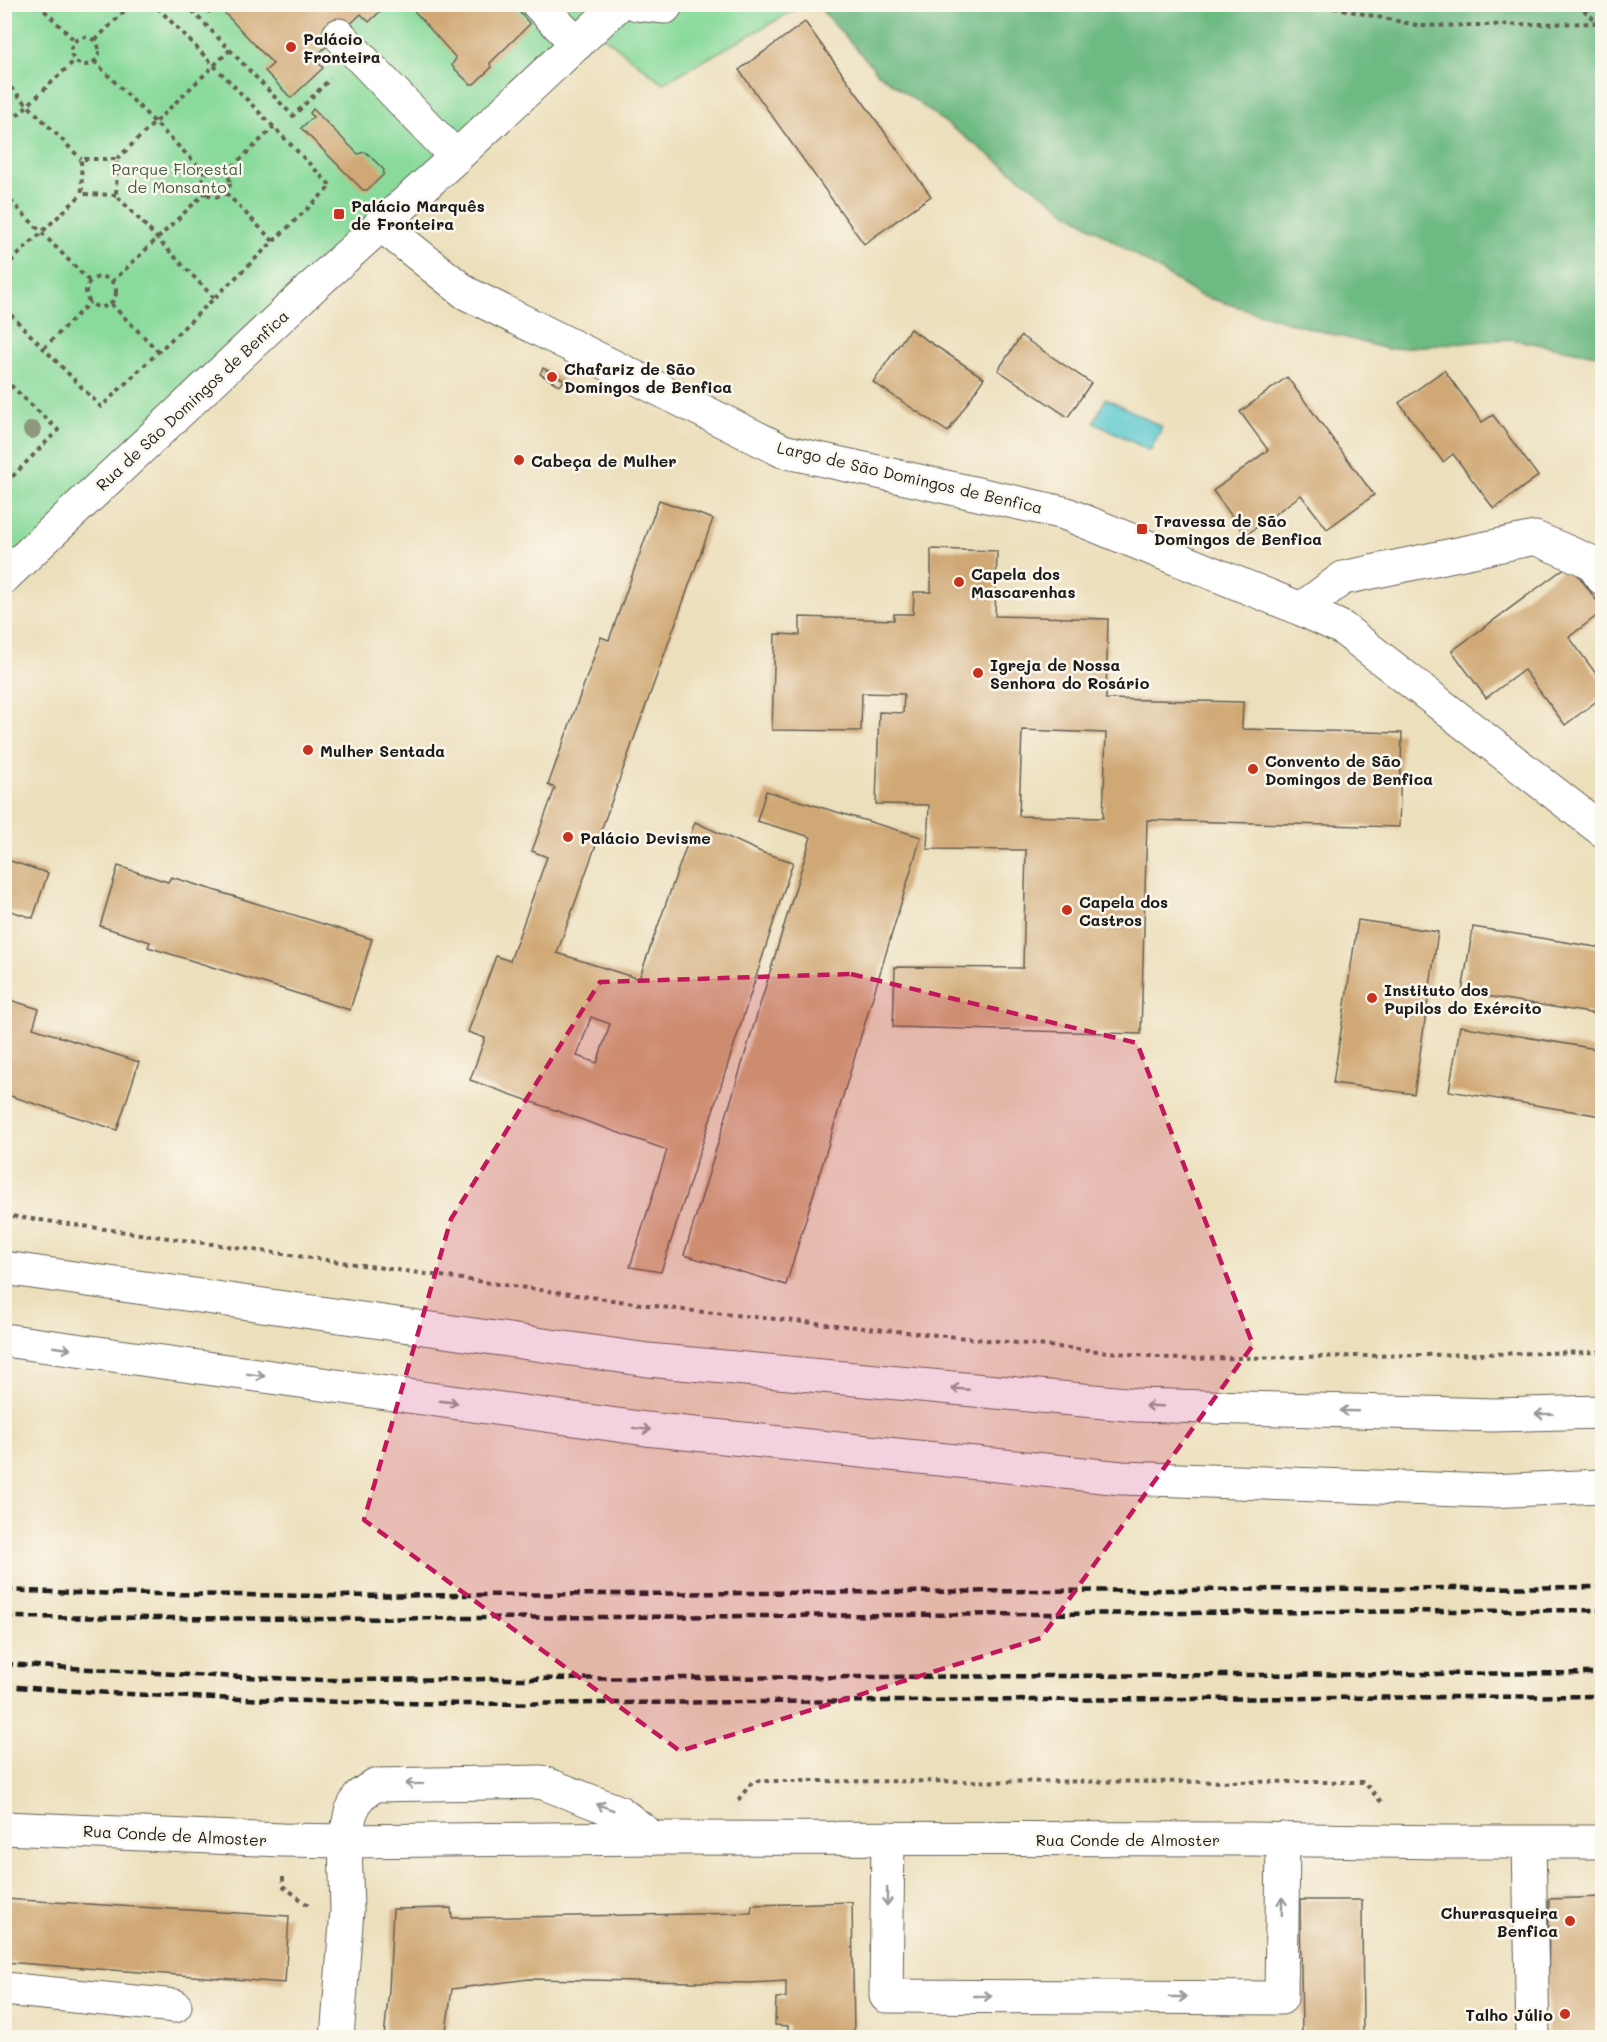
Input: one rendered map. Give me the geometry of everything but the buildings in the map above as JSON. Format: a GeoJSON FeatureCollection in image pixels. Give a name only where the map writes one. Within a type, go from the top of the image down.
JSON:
{"type":"FeatureCollection","features":[{"type":"Feature","properties":{"kind":"main road"},"geometry":{"type":"LineString","coordinates":[[538,4],[577,44]]}},
{"type":"Feature","properties":{"kind":"main road","name":"Rua de São Domingos de Benfica"},"geometry":{"type":"LineString","coordinates":[[4,577],[380,224],[456,157],[619,4]]}},
{"type":"Feature","properties":{"kind":"main road"},"geometry":{"type":"LineString","coordinates":[[637,4],[665,7],[667,4]]}},
{"type":"Feature","properties":{"kind":"main road"},"geometry":{"type":"LineString","coordinates":[[348,44],[456,157]]}},
{"type":"Feature","properties":{"kind":"main road","name":"Largo de São Domingos de Benfica"},"geometry":{"type":"LineString","coordinates":[[380,224],[466,293],[783,451],[1064,513],[1302,609]]}},
{"type":"Feature","properties":{"kind":"main road"},"geometry":{"type":"LineString","coordinates":[[1602,578],[1591,562],[1535,538],[1343,578],[1302,609],[1342,628],[1602,830]]}},
{"type":"Feature","properties":{"kind":"main road"},"geometry":{"type":"LineString","coordinates":[[4,1268],[648,1360],[1137,1405],[1493,1415],[1602,1412]]}},
{"type":"Feature","properties":{"kind":"main road"},"geometry":{"type":"LineString","coordinates":[[4,1340],[646,1429],[1122,1478],[1490,1491],[1602,1486]]}},
{"type":"Feature","properties":{"kind":"main road"},"geometry":{"type":"LineString","coordinates":[[337,2037],[347,1911],[345,1841],[351,1812],[359,1796],[375,1785],[541,1782],[619,1812],[653,1838]]}},
{"type":"Feature","properties":{"kind":"main road","name":"Rua Conde de Almoster"},"geometry":{"type":"LineString","coordinates":[[4,1828],[345,1841],[888,1838],[1602,1842]]}},
{"type":"Feature","properties":{"kind":"main road"},"geometry":{"type":"LineString","coordinates":[[888,1838],[886,1996],[1269,1998],[1281,1998],[1283,1839]]}},
{"type":"Feature","properties":{"kind":"main road"},"geometry":{"type":"LineString","coordinates":[[1529,1843],[1533,2037]]}},
{"type":"Feature","properties":{"kind":"main road"},"geometry":{"type":"LineString","coordinates":[[4,1989],[175,2006]]}},
{"type":"Feature","properties":{"kind":"path"},"geometry":{"type":"LineString","coordinates":[[38,4],[75,41]]}},
{"type":"Feature","properties":{"kind":"path"},"geometry":{"type":"LineString","coordinates":[[94,40],[132,4]]}},
{"type":"Feature","properties":{"kind":"path"},"geometry":{"type":"LineString","coordinates":[[4,308],[101,407],[331,186],[154,4]]}},
{"type":"Feature","properties":{"kind":"path"},"geometry":{"type":"LineString","coordinates":[[186,4],[293,116],[348,44]]}},
{"type":"Feature","properties":{"kind":"path"},"geometry":{"type":"LineString","coordinates":[[1317,4],[1421,26],[1600,24]]}},
{"type":"Feature","properties":{"kind":"path"},"geometry":{"type":"LineString","coordinates":[[1577,4],[1600,24]]}},
{"type":"Feature","properties":{"kind":"path"},"geometry":{"type":"LineString","coordinates":[[86,36],[94,40],[99,49],[94,62],[86,65],[75,60],[71,49],[75,41],[86,36]]}},
{"type":"Feature","properties":{"kind":"path"},"geometry":{"type":"LineString","coordinates":[[214,298],[116,195],[117,159],[230,50]]}},
{"type":"Feature","properties":{"kind":"path"},"geometry":{"type":"LineString","coordinates":[[4,128],[75,60]]}},
{"type":"Feature","properties":{"kind":"path"},"geometry":{"type":"LineString","coordinates":[[94,62],[206,174]]}},
{"type":"Feature","properties":{"kind":"path"},"geometry":{"type":"LineString","coordinates":[[4,81],[81,159],[82,194]]}},
{"type":"Feature","properties":{"kind":"path"},"geometry":{"type":"LineString","coordinates":[[226,173],[274,127]]}},
{"type":"Feature","properties":{"kind":"path"},"geometry":{"type":"LineString","coordinates":[[81,159],[117,159]]}},
{"type":"Feature","properties":{"kind":"path"},"geometry":{"type":"LineString","coordinates":[[218,169],[226,173],[230,181],[226,193],[213,197],[206,192],[202,181],[206,174],[218,169]]}},
{"type":"Feature","properties":{"kind":"path"},"geometry":{"type":"LineString","coordinates":[[112,282],[206,192]]}},
{"type":"Feature","properties":{"kind":"path"},"geometry":{"type":"LineString","coordinates":[[226,193],[273,241]]}},
{"type":"Feature","properties":{"kind":"path"},"geometry":{"type":"LineString","coordinates":[[4,194],[90,282]]}},
{"type":"Feature","properties":{"kind":"path"},"geometry":{"type":"LineString","coordinates":[[4,268],[82,194],[116,195]]}},
{"type":"Feature","properties":{"kind":"path"},"geometry":{"type":"LineString","coordinates":[[104,278],[112,282],[116,295],[111,304],[98,307],[90,303],[86,294],[90,282],[104,278]]}},
{"type":"Feature","properties":{"kind":"path"},"geometry":{"type":"LineString","coordinates":[[44,348],[90,303]]}},
{"type":"Feature","properties":{"kind":"path"},"geometry":{"type":"LineString","coordinates":[[111,304],[158,351]]}},
{"type":"Feature","properties":{"kind":"path"},"geometry":{"type":"LineString","coordinates":[[4,379],[58,430],[4,486]]}},
{"type":"Feature","properties":{"kind":"path"},"geometry":{"type":"LineString","coordinates":[[4,1215],[684,1310],[1179,1359],[1602,1352]]}},
{"type":"Feature","properties":{"kind":"highlighted area"},"geometry":{"type":"Polygon","coordinates":[[[851,974],[1137,1043],[1253,1345],[1041,1638],[680,1751],[364,1520],[451,1219],[600,982],[851,974]]]}},
{"type":"Feature","properties":{"kind":"green space","name":"Parque Florestal de Monsanto"},"geometry":{"type":"Polygon","coordinates":[[[5,5],[804,5],[663,83],[585,22],[5,586],[5,5]]]}},
{"type":"Feature","properties":{"kind":"green space"},"geometry":{"type":"Polygon","coordinates":[[[817,5],[1602,5],[1602,356],[1511,339],[1387,349],[1199,295],[1067,212],[878,73],[817,5]]]}},
{"type":"Feature","properties":{"kind":"water"},"geometry":{"type":"Polygon","coordinates":[[[1106,398],[1162,427],[1150,451],[1094,422],[1106,398]]]}},
{"type":"Feature","properties":{"kind":"railway"},"geometry":{"type":"LineString","coordinates":[[4,1590],[328,1596],[1602,1587]]}},
{"type":"Feature","properties":{"kind":"railway"},"geometry":{"type":"LineString","coordinates":[[4,1617],[329,1619],[1602,1610]]}},
{"type":"Feature","properties":{"kind":"railway"},"geometry":{"type":"LineString","coordinates":[[4,1664],[325,1680],[1602,1673]]}},
{"type":"Feature","properties":{"kind":"railway"},"geometry":{"type":"LineString","coordinates":[[4,1686],[237,1699],[469,1704],[1602,1696]]}},
{"type":"Feature","properties":{"kind":"place","name":"Palácio Fronteira"},"geometry":{"type":"Point","coordinates":[291,47]}},
{"type":"Feature","properties":{"kind":"place","name":"Palácio Marquês de Fronteira"},"geometry":{"type":"Point","coordinates":[339,214]}},
{"type":"Feature","properties":{"kind":"place","name":"Chafariz de São Domingos de Benfica"},"geometry":{"type":"Point","coordinates":[552,377]}},
{"type":"Feature","properties":{"kind":"place","name":"Cabeça de Mulher"},"geometry":{"type":"Point","coordinates":[519,460]}},
{"type":"Feature","properties":{"kind":"place","name":"Travessa de São Domingos de Benfica"},"geometry":{"type":"Point","coordinates":[1142,529]}},
{"type":"Feature","properties":{"kind":"place","name":"Capela dos Mascarenhas"},"geometry":{"type":"Point","coordinates":[959,582]}},
{"type":"Feature","properties":{"kind":"place","name":"Igreja de Nossa Senhora do Rosário"},"geometry":{"type":"Point","coordinates":[978,673]}},
{"type":"Feature","properties":{"kind":"place","name":"Mulher Sentada"},"geometry":{"type":"Point","coordinates":[308,750]}},
{"type":"Feature","properties":{"kind":"place","name":"Convento de São Domingos de Benfica"},"geometry":{"type":"Point","coordinates":[1253,769]}},
{"type":"Feature","properties":{"kind":"place","name":"Palácio Devisme"},"geometry":{"type":"Point","coordinates":[568,837]}},
{"type":"Feature","properties":{"kind":"place","name":"Capela dos Castros"},"geometry":{"type":"Point","coordinates":[1067,910]}},
{"type":"Feature","properties":{"kind":"place","name":"Instituto dos Pupilos do Exército"},"geometry":{"type":"Point","coordinates":[1372,998]}},
{"type":"Feature","properties":{"kind":"place","name":"Churrasqueira Benfica"},"geometry":{"type":"Point","coordinates":[1570,1921]}},
{"type":"Feature","properties":{"kind":"place","name":"Talho Júlio"},"geometry":{"type":"Point","coordinates":[1565,2014]}}]}
